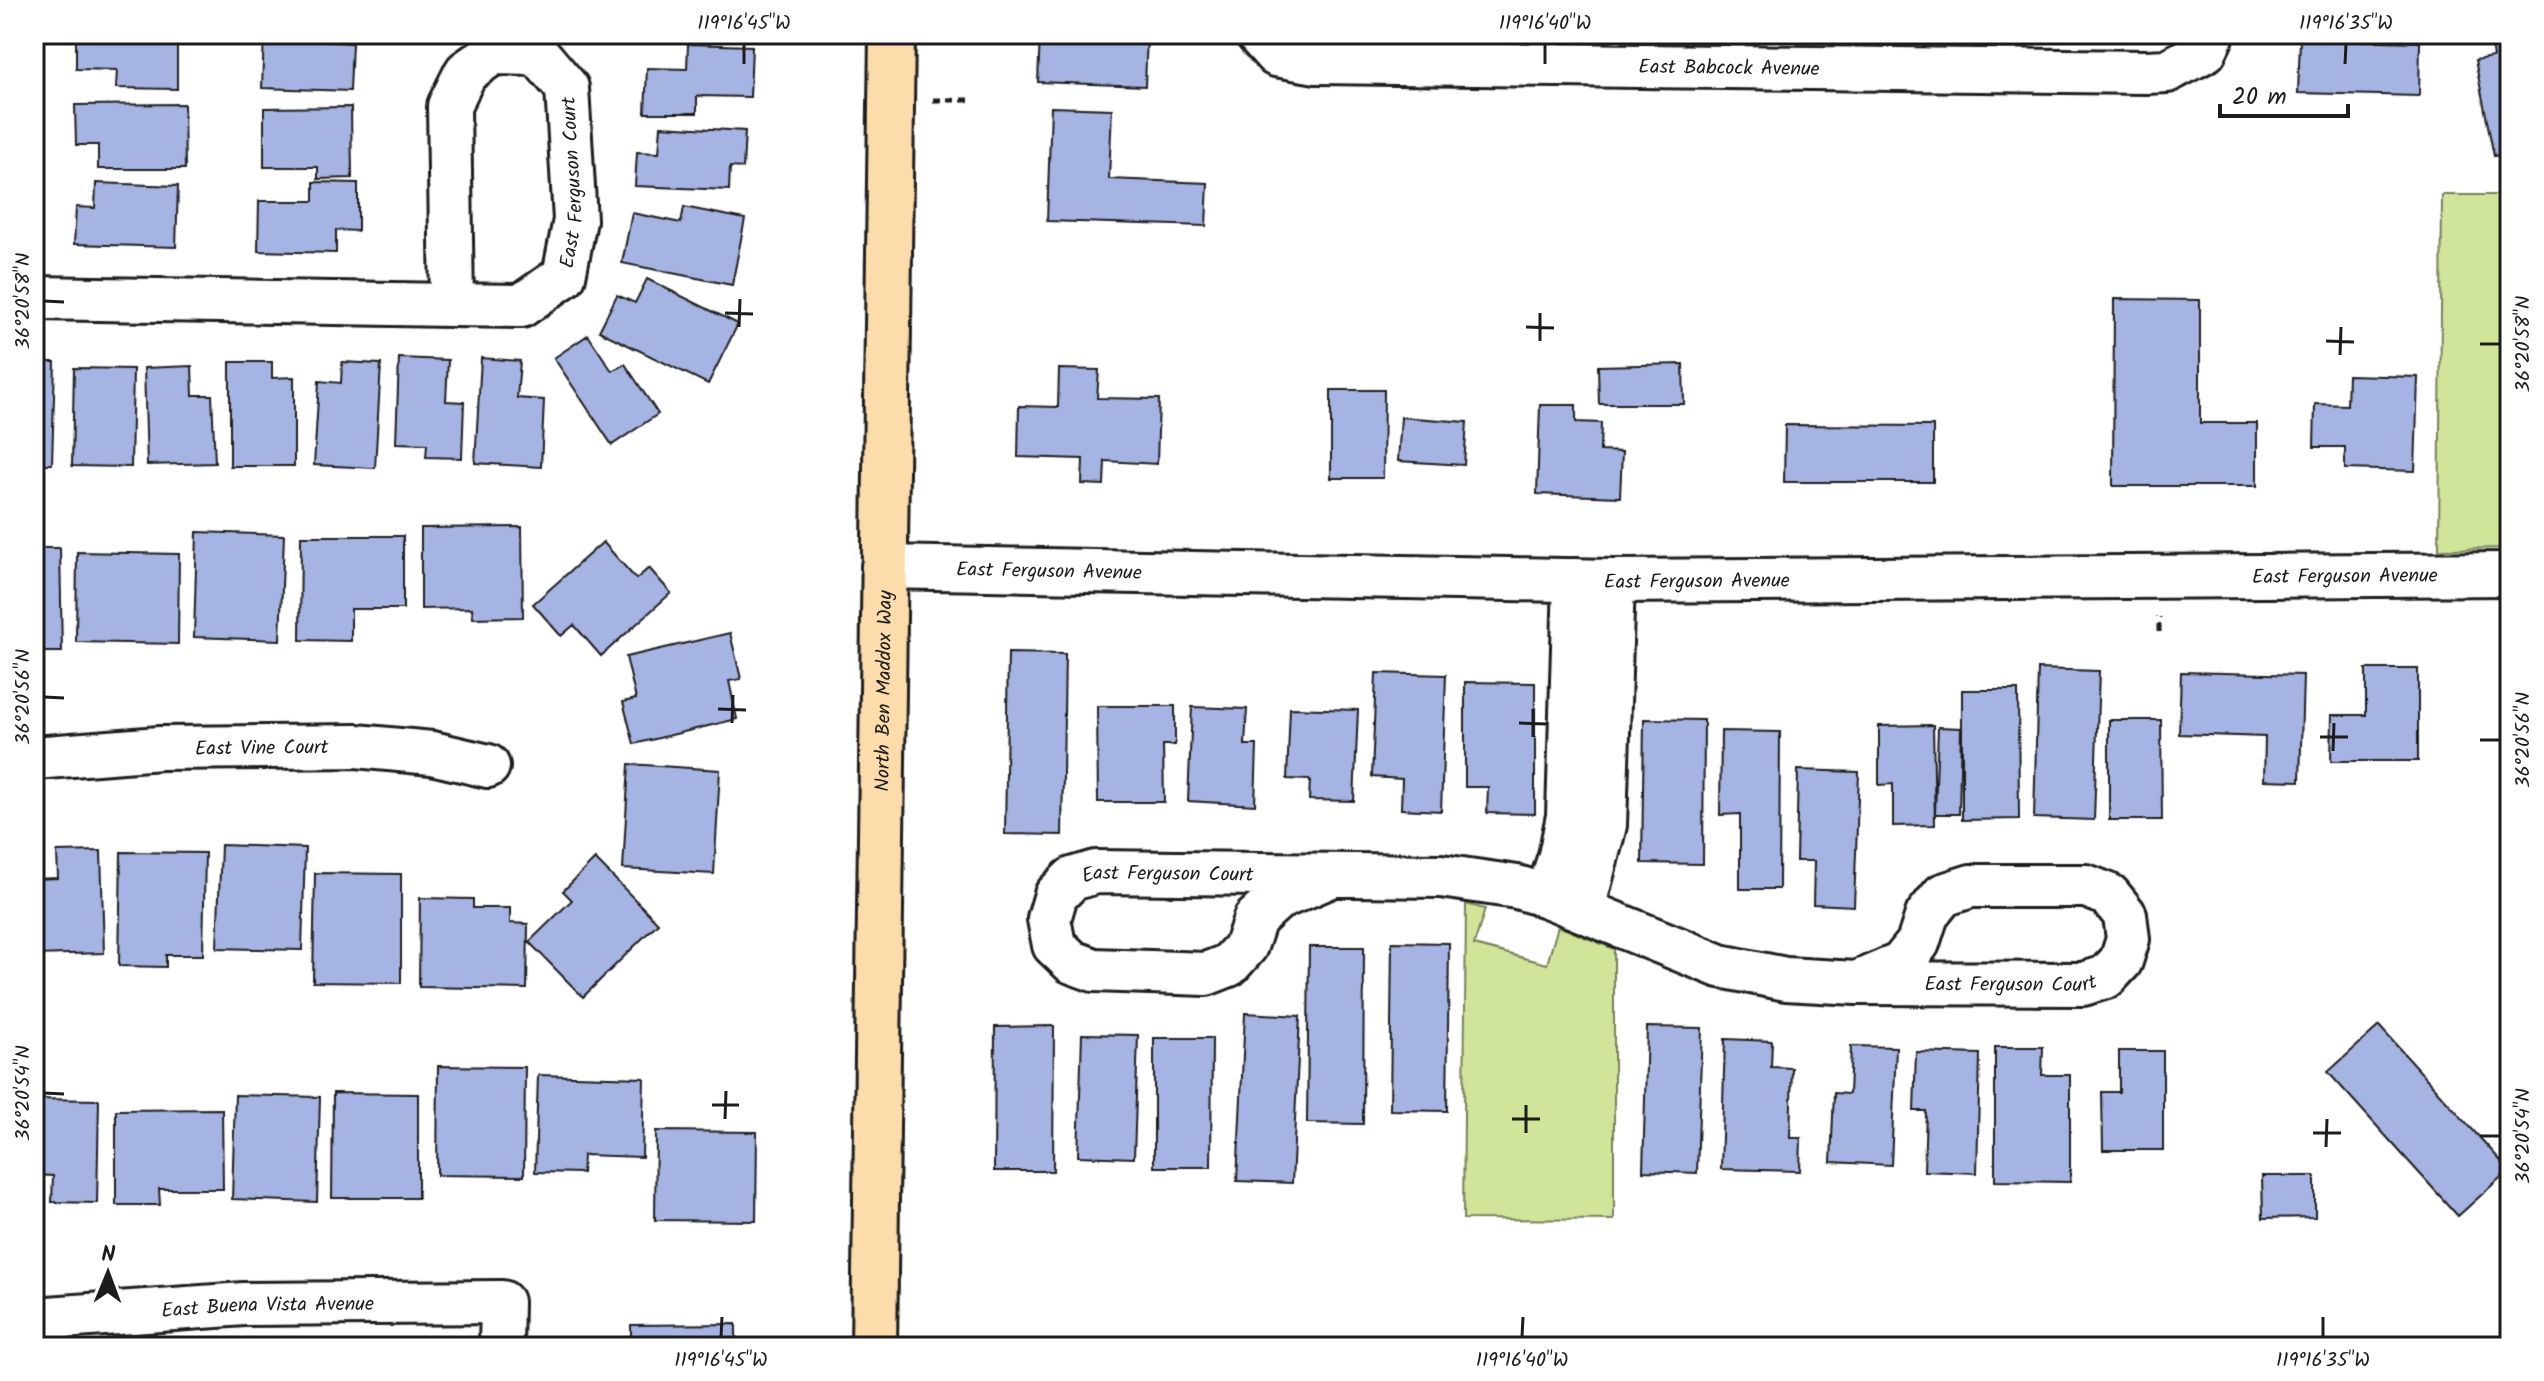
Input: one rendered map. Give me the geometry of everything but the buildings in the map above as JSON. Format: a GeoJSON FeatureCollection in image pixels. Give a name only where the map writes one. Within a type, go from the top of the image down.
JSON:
{"type":"FeatureCollection","features":[{"type":"Feature","properties":{"kind":"main road","name":"North Ben Maddox Way"},"geometry":{"type":"LineString","coordinates":[[874,1347],[892,34]]}},
{"type":"Feature","properties":{"kind":"street","name":"East Babcock Avenue"},"geometry":{"type":"LineString","coordinates":[[1257,34],[1276,55],[1317,62],[2146,72],[2167,71],[2209,43]]}},
{"type":"Feature","properties":{"kind":"street","name":"East Ferguson Court"},"geometry":{"type":"LineString","coordinates":[[34,298],[452,305],[521,306],[564,276],[575,220],[567,88],[538,54],[493,53],[466,72],[449,106],[452,305]]}},
{"type":"Feature","properties":{"kind":"street","name":"East Ferguson Avenue"},"geometry":{"type":"LineString","coordinates":[[883,567],[1594,580],[2510,574]]}},
{"type":"Feature","properties":{"kind":"street"},"geometry":{"type":"LineString","coordinates":[[1565,903],[1560,856],[1568,816],[1594,580]]}},
{"type":"Feature","properties":{"kind":"street","name":"East Vine Court"},"geometry":{"type":"LineString","coordinates":[[34,758],[160,748],[356,746],[432,753],[488,766]]}},
{"type":"Feature","properties":{"kind":"street","name":"East Ferguson Court"},"geometry":{"type":"LineString","coordinates":[[1331,876],[1277,899],[1255,919],[1246,946],[1229,965],[1206,974],[1094,970],[1072,962],[1054,945],[1049,919],[1056,895],[1072,879],[1096,872],[1441,876],[1517,887],[1565,903],[1720,966],[1786,979],[1856,983],[2083,984],[2106,977],[2121,961],[2128,939],[2125,915],[2109,895],[2086,886],[1971,886],[1943,895],[1927,915],[1918,943],[1901,964],[1856,983]]}},
{"type":"Feature","properties":{"kind":"street","name":"East Buena Vista Avenue"},"geometry":{"type":"LineString","coordinates":[[34,1319],[244,1304],[502,1302],[501,1347]]}},
{"type":"Feature","properties":{"kind":"green space"},"geometry":{"type":"Polygon","coordinates":[[[2442,195],[2510,195],[2510,548],[2439,549],[2442,195]]]}},
{"type":"Feature","properties":{"kind":"green space"},"geometry":{"type":"Polygon","coordinates":[[[1466,904],[1485,909],[1474,945],[1547,964],[1558,926],[1614,949],[1614,1220],[1463,1219],[1466,904]]]}}]}
